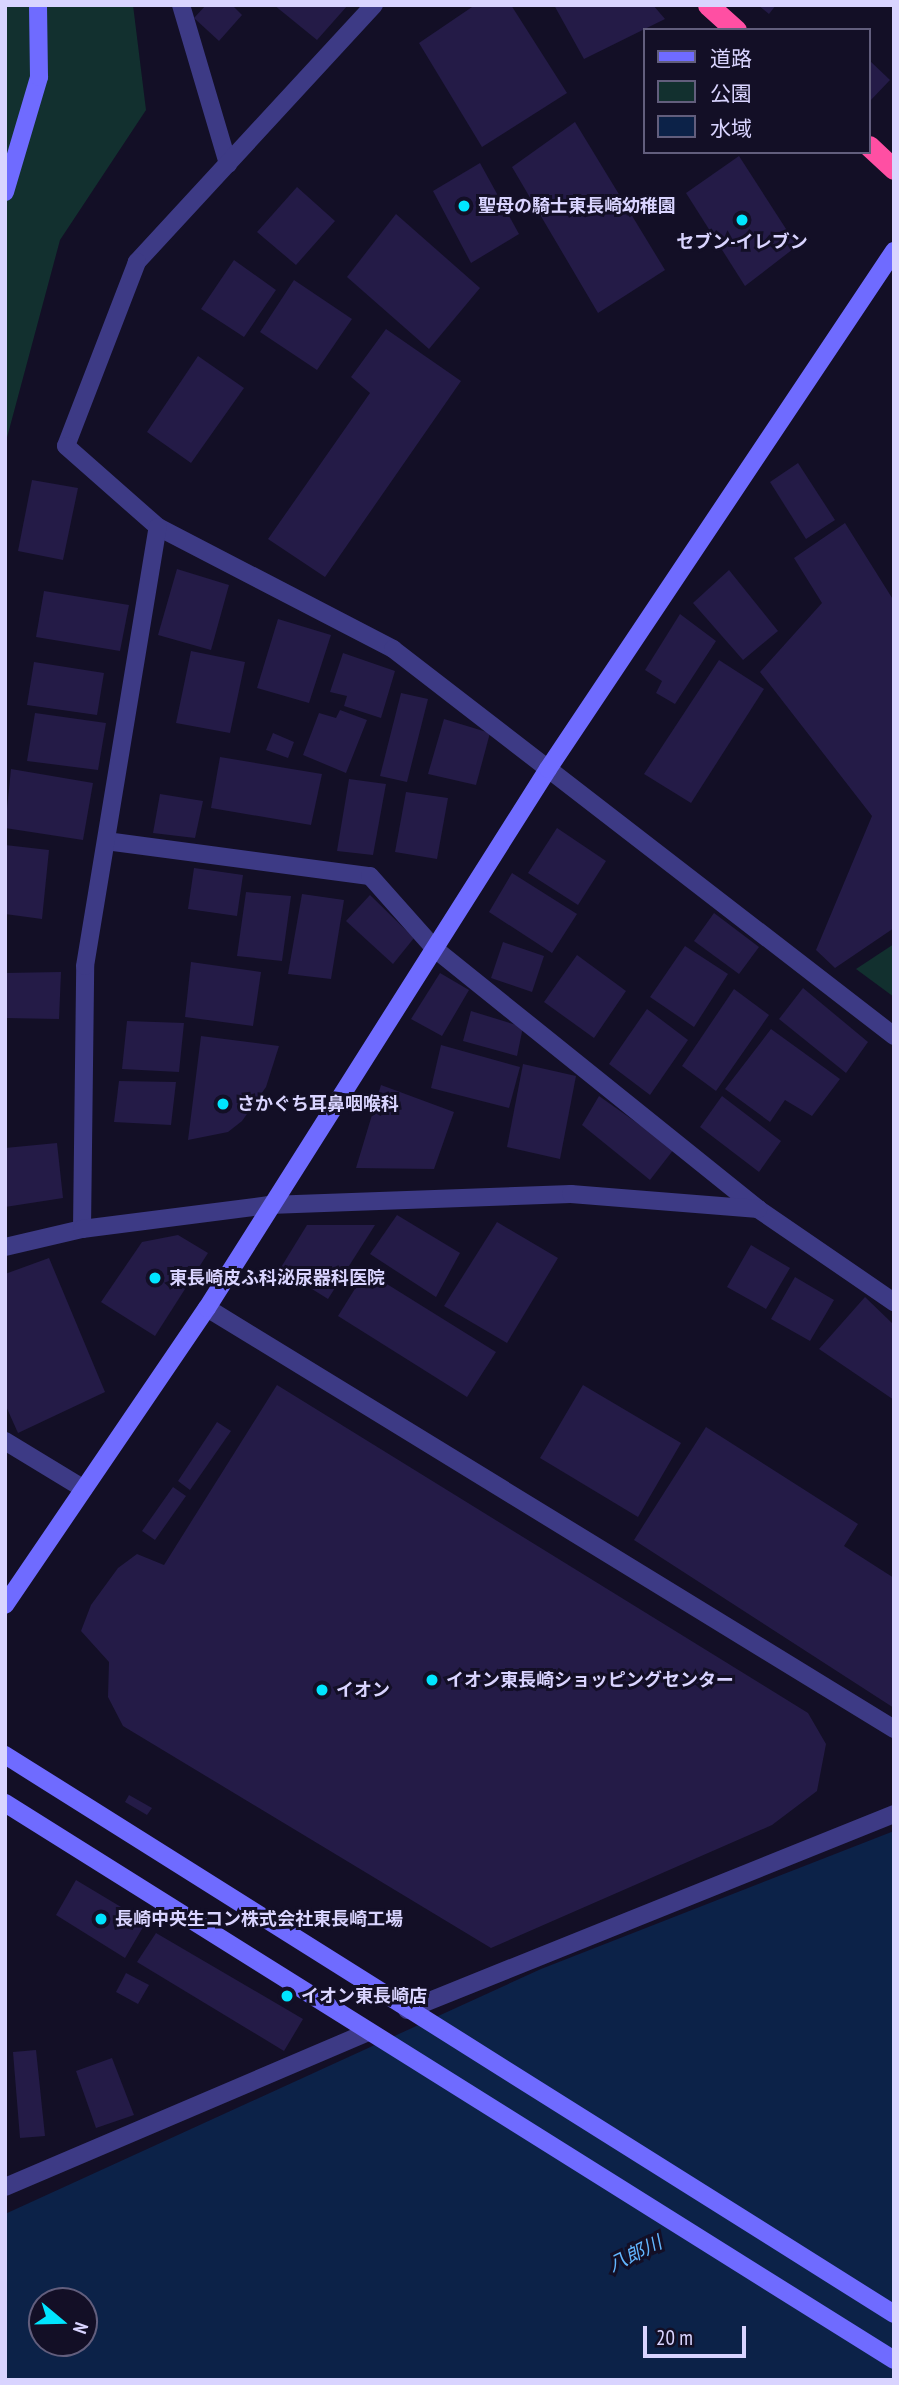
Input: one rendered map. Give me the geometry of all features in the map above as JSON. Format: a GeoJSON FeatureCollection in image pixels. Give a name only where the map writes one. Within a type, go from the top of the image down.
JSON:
{"type":"FeatureCollection","features":[{"type":"Feature","properties":{"kind":"highway"},"geometry":{"type":"LineString","coordinates":[[708,5],[734,28]]}},
{"type":"Feature","properties":{"kind":"highway"},"geometry":{"type":"LineString","coordinates":[[871,148],[894,169]]}},
{"type":"Feature","properties":{"kind":"street"},"geometry":{"type":"LineString","coordinates":[[5,192],[39,77],[38,5]]}},
{"type":"Feature","properties":{"kind":"street"},"geometry":{"type":"LineString","coordinates":[[181,5],[228,164]]}},
{"type":"Feature","properties":{"kind":"street"},"geometry":{"type":"LineString","coordinates":[[374,5],[137,262],[66,446],[158,527],[393,649],[894,1037]]}},
{"type":"Feature","properties":{"kind":"street"},"geometry":{"type":"LineString","coordinates":[[5,1605],[207,1308],[548,769],[894,251]]}},
{"type":"Feature","properties":{"kind":"street"},"geometry":{"type":"LineString","coordinates":[[82,1229],[85,966],[158,527]]}},
{"type":"Feature","properties":{"kind":"street"},"geometry":{"type":"LineString","coordinates":[[106,841],[370,876],[435,949],[758,1209],[894,1302]]}},
{"type":"Feature","properties":{"kind":"street"},"geometry":{"type":"LineString","coordinates":[[5,1247],[82,1229],[270,1205],[571,1194],[758,1209]]}},
{"type":"Feature","properties":{"kind":"street"},"geometry":{"type":"LineString","coordinates":[[207,1308],[894,1729]]}},
{"type":"Feature","properties":{"kind":"street"},"geometry":{"type":"LineString","coordinates":[[5,1441],[84,1489]]}},
{"type":"Feature","properties":{"kind":"street"},"geometry":{"type":"LineString","coordinates":[[5,1755],[894,2314]]}},
{"type":"Feature","properties":{"kind":"street"},"geometry":{"type":"LineString","coordinates":[[5,1803],[894,2360]]}},
{"type":"Feature","properties":{"kind":"street"},"geometry":{"type":"LineString","coordinates":[[407,2010],[894,1814]]}},
{"type":"Feature","properties":{"kind":"street"},"geometry":{"type":"LineString","coordinates":[[5,2187],[368,2032]]}},
{"type":"Feature","properties":{"kind":"green space"},"geometry":{"type":"Polygon","coordinates":[[[5,5],[133,5],[146,110],[60,240],[5,445],[5,5]]]}},
{"type":"Feature","properties":{"kind":"green space"},"geometry":{"type":"Polygon","coordinates":[[[894,944],[894,997],[856,969],[894,944]]]}},
{"type":"Feature","properties":{"kind":"water","name":"八郎川"},"geometry":{"type":"Polygon","coordinates":[[[894,1831],[894,2380],[5,2380],[5,2214],[541,1969],[894,1831]]]}},
{"type":"Feature","properties":{"kind":"building"},"geometry":{"type":"Polygon","coordinates":[[[206,5],[232,5],[242,15],[219,41],[194,18],[206,5]]]}},
{"type":"Feature","properties":{"kind":"building"},"geometry":{"type":"Polygon","coordinates":[[[274,5],[348,5],[317,40],[274,5]]]}},
{"type":"Feature","properties":{"kind":"building"},"geometry":{"type":"Polygon","coordinates":[[[475,5],[511,5],[567,93],[482,147],[419,43],[475,5]]]}},
{"type":"Feature","properties":{"kind":"building"},"geometry":{"type":"Polygon","coordinates":[[[554,5],[653,5],[665,19],[643,28],[584,59],[554,5]]]}},
{"type":"Feature","properties":{"kind":"building"},"geometry":{"type":"Polygon","coordinates":[[[758,5],[776,5],[769,14],[758,5]]]}},
{"type":"Feature","properties":{"kind":"building"},"geometry":{"type":"Polygon","coordinates":[[[871,62],[890,80],[871,100],[871,62]]]}},
{"type":"Feature","properties":{"kind":"building"},"geometry":{"type":"Polygon","coordinates":[[[575,122],[665,270],[598,313],[512,167],[575,122]]]}},
{"type":"Feature","properties":{"kind":"building","name":"セブン-イレブン"},"geometry":{"type":"Polygon","coordinates":[[[739,156],[797,246],[745,286],[686,193],[739,156]]]}},
{"type":"Feature","properties":{"kind":"building"},"geometry":{"type":"Polygon","coordinates":[[[480,163],[519,234],[471,263],[433,191],[480,163]]]}},
{"type":"Feature","properties":{"kind":"building"},"geometry":{"type":"Polygon","coordinates":[[[297,187],[335,221],[296,265],[257,232],[297,187]]]}},
{"type":"Feature","properties":{"kind":"building"},"geometry":{"type":"Polygon","coordinates":[[[396,214],[480,288],[429,349],[347,277],[396,214]]]}},
{"type":"Feature","properties":{"kind":"building"},"geometry":{"type":"Polygon","coordinates":[[[234,260],[276,290],[244,337],[201,309],[234,260]]]}},
{"type":"Feature","properties":{"kind":"building"},"geometry":{"type":"Polygon","coordinates":[[[294,280],[352,319],[317,370],[260,332],[294,280]]]}},
{"type":"Feature","properties":{"kind":"building"},"geometry":{"type":"Polygon","coordinates":[[[386,329],[461,381],[325,577],[268,539],[370,393],[351,377],[386,329]]]}},
{"type":"Feature","properties":{"kind":"building"},"geometry":{"type":"Polygon","coordinates":[[[198,356],[244,388],[191,463],[147,432],[198,356]]]}},
{"type":"Feature","properties":{"kind":"building"},"geometry":{"type":"Polygon","coordinates":[[[798,463],[835,520],[806,539],[770,482],[798,463]]]}},
{"type":"Feature","properties":{"kind":"building"},"geometry":{"type":"Polygon","coordinates":[[[32,480],[78,488],[63,560],[18,551],[32,480]]]}},
{"type":"Feature","properties":{"kind":"building"},"geometry":{"type":"Polygon","coordinates":[[[845,523],[894,601],[894,928],[835,968],[816,950],[872,816],[760,672],[822,603],[794,558],[845,523]]]}},
{"type":"Feature","properties":{"kind":"building"},"geometry":{"type":"Polygon","coordinates":[[[177,569],[229,585],[211,650],[158,635],[177,569]]]}},
{"type":"Feature","properties":{"kind":"building"},"geometry":{"type":"Polygon","coordinates":[[[729,570],[778,631],[743,660],[693,603],[729,570]]]}},
{"type":"Feature","properties":{"kind":"building"},"geometry":{"type":"Polygon","coordinates":[[[44,591],[129,605],[120,651],[36,637],[44,591]]]}},
{"type":"Feature","properties":{"kind":"building"},"geometry":{"type":"Polygon","coordinates":[[[680,614],[716,641],[675,704],[656,693],[662,681],[645,670],[680,614]]]}},
{"type":"Feature","properties":{"kind":"building"},"geometry":{"type":"Polygon","coordinates":[[[278,619],[331,635],[309,703],[257,688],[278,619]]]}},
{"type":"Feature","properties":{"kind":"building"},"geometry":{"type":"Polygon","coordinates":[[[191,651],[245,662],[230,733],[176,723],[191,651]]]}},
{"type":"Feature","properties":{"kind":"building"},"geometry":{"type":"Polygon","coordinates":[[[343,653],[395,671],[381,718],[344,706],[347,696],[330,692],[343,653]]]}},
{"type":"Feature","properties":{"kind":"building"},"geometry":{"type":"Polygon","coordinates":[[[719,660],[764,689],[691,803],[644,774],[719,660]]]}},
{"type":"Feature","properties":{"kind":"building"},"geometry":{"type":"Polygon","coordinates":[[[34,662],[104,673],[97,715],[27,705],[34,662]]]}},
{"type":"Feature","properties":{"kind":"building"},"geometry":{"type":"Polygon","coordinates":[[[401,693],[428,699],[407,782],[380,776],[401,693]]]}},
{"type":"Feature","properties":{"kind":"building"},"geometry":{"type":"Polygon","coordinates":[[[340,710],[367,720],[346,773],[303,755],[319,713],[336,718],[340,710]]]}},
{"type":"Feature","properties":{"kind":"building"},"geometry":{"type":"Polygon","coordinates":[[[35,713],[106,723],[98,770],[27,761],[35,713]]]}},
{"type":"Feature","properties":{"kind":"building"},"geometry":{"type":"Polygon","coordinates":[[[444,719],[490,733],[476,785],[428,774],[444,719]]]}},
{"type":"Feature","properties":{"kind":"building"},"geometry":{"type":"Polygon","coordinates":[[[273,733],[294,742],[288,758],[266,750],[273,733]]]}},
{"type":"Feature","properties":{"kind":"building"},"geometry":{"type":"Polygon","coordinates":[[[220,757],[322,774],[311,825],[211,808],[220,757]]]}},
{"type":"Feature","properties":{"kind":"building"},"geometry":{"type":"Polygon","coordinates":[[[11,769],[93,783],[83,840],[5,828],[11,769]]]}},
{"type":"Feature","properties":{"kind":"building"},"geometry":{"type":"Polygon","coordinates":[[[349,779],[386,784],[373,855],[337,851],[349,779]]]}},
{"type":"Feature","properties":{"kind":"building"},"geometry":{"type":"Polygon","coordinates":[[[406,792],[448,798],[437,859],[395,852],[406,792]]]}},
{"type":"Feature","properties":{"kind":"building"},"geometry":{"type":"Polygon","coordinates":[[[160,794],[203,801],[195,838],[153,833],[160,794]]]}},
{"type":"Feature","properties":{"kind":"building"},"geometry":{"type":"Polygon","coordinates":[[[557,828],[606,861],[578,905],[528,873],[557,828]]]}},
{"type":"Feature","properties":{"kind":"building"},"geometry":{"type":"Polygon","coordinates":[[[5,845],[49,850],[42,919],[5,914],[5,845]]]}},
{"type":"Feature","properties":{"kind":"building"},"geometry":{"type":"Polygon","coordinates":[[[194,868],[243,875],[237,916],[188,909],[194,868]]]}},
{"type":"Feature","properties":{"kind":"building"},"geometry":{"type":"Polygon","coordinates":[[[512,873],[577,914],[552,953],[489,912],[512,873]]]}},
{"type":"Feature","properties":{"kind":"building"},"geometry":{"type":"Polygon","coordinates":[[[246,892],[291,896],[282,961],[237,956],[246,892]]]}},
{"type":"Feature","properties":{"kind":"building"},"geometry":{"type":"Polygon","coordinates":[[[302,894],[344,900],[331,979],[288,974],[302,894]]]}},
{"type":"Feature","properties":{"kind":"building"},"geometry":{"type":"Polygon","coordinates":[[[370,895],[414,938],[393,964],[346,921],[370,895]]]}},
{"type":"Feature","properties":{"kind":"building"},"geometry":{"type":"Polygon","coordinates":[[[714,913],[759,947],[739,974],[694,941],[714,913]]]}},
{"type":"Feature","properties":{"kind":"building"},"geometry":{"type":"Polygon","coordinates":[[[503,942],[544,956],[532,992],[491,978],[503,942]]]}},
{"type":"Feature","properties":{"kind":"building"},"geometry":{"type":"Polygon","coordinates":[[[685,946],[728,974],[694,1027],[650,997],[685,946]]]}},
{"type":"Feature","properties":{"kind":"building"},"geometry":{"type":"Polygon","coordinates":[[[577,955],[626,991],[594,1038],[544,1002],[577,955]]]}},
{"type":"Feature","properties":{"kind":"building"},"geometry":{"type":"Polygon","coordinates":[[[191,962],[261,972],[253,1026],[185,1017],[191,962]]]}},
{"type":"Feature","properties":{"kind":"building"},"geometry":{"type":"Polygon","coordinates":[[[61,972],[59,1019],[5,1018],[5,973],[61,972]]]}},
{"type":"Feature","properties":{"kind":"building"},"geometry":{"type":"Polygon","coordinates":[[[440,973],[469,990],[442,1036],[411,1019],[440,973]]]}},
{"type":"Feature","properties":{"kind":"building"},"geometry":{"type":"Polygon","coordinates":[[[803,988],[868,1042],[846,1073],[779,1019],[803,988]]]}},
{"type":"Feature","properties":{"kind":"building"},"geometry":{"type":"Polygon","coordinates":[[[734,989],[769,1015],[716,1091],[682,1066],[734,989]]]}},
{"type":"Feature","properties":{"kind":"building"},"geometry":{"type":"Polygon","coordinates":[[[647,1009],[688,1040],[650,1095],[609,1064],[647,1009]]]}},
{"type":"Feature","properties":{"kind":"building"},"geometry":{"type":"Polygon","coordinates":[[[471,1011],[523,1027],[517,1056],[463,1041],[471,1011]]]}},
{"type":"Feature","properties":{"kind":"building"},"geometry":{"type":"Polygon","coordinates":[[[127,1021],[184,1023],[179,1072],[122,1069],[127,1021]]]}},
{"type":"Feature","properties":{"kind":"building"},"geometry":{"type":"Polygon","coordinates":[[[771,1029],[840,1079],[812,1116],[785,1100],[770,1122],[725,1089],[771,1029]]]}},
{"type":"Feature","properties":{"kind":"building","name":"さかぐち耳鼻咽喉科"},"geometry":{"type":"Polygon","coordinates":[[[201,1036],[279,1046],[266,1087],[242,1121],[228,1132],[188,1140],[201,1036]]]}},
{"type":"Feature","properties":{"kind":"building"},"geometry":{"type":"Polygon","coordinates":[[[441,1045],[520,1067],[509,1108],[431,1088],[441,1045]]]}},
{"type":"Feature","properties":{"kind":"building"},"geometry":{"type":"Polygon","coordinates":[[[523,1064],[576,1076],[560,1159],[507,1147],[523,1064]]]}},
{"type":"Feature","properties":{"kind":"building"},"geometry":{"type":"Polygon","coordinates":[[[119,1081],[176,1082],[171,1125],[114,1122],[119,1081]]]}},
{"type":"Feature","properties":{"kind":"building"},"geometry":{"type":"Polygon","coordinates":[[[381,1085],[454,1112],[434,1169],[356,1168],[381,1085]]]}},
{"type":"Feature","properties":{"kind":"building"},"geometry":{"type":"Polygon","coordinates":[[[599,1096],[674,1149],[650,1180],[582,1125],[599,1096]]]}},
{"type":"Feature","properties":{"kind":"building"},"geometry":{"type":"Polygon","coordinates":[[[722,1096],[781,1141],[759,1172],[700,1127],[722,1096]]]}},
{"type":"Feature","properties":{"kind":"building"},"geometry":{"type":"Polygon","coordinates":[[[57,1143],[63,1198],[5,1207],[5,1148],[57,1143]]]}},
{"type":"Feature","properties":{"kind":"building"},"geometry":{"type":"Polygon","coordinates":[[[397,1215],[460,1253],[436,1297],[370,1254],[397,1215]]]}},
{"type":"Feature","properties":{"kind":"building"},"geometry":{"type":"Polygon","coordinates":[[[497,1222],[558,1258],[507,1343],[444,1306],[497,1222]]]}},
{"type":"Feature","properties":{"kind":"building"},"geometry":{"type":"Polygon","coordinates":[[[307,1225],[375,1225],[328,1299],[280,1269],[307,1225]]]}},
{"type":"Feature","properties":{"kind":"building","name":"東長崎皮ふ科泌尿器科医院"},"geometry":{"type":"Polygon","coordinates":[[[178,1235],[208,1253],[155,1336],[101,1302],[142,1242],[178,1235]]]}},
{"type":"Feature","properties":{"kind":"building"},"geometry":{"type":"Polygon","coordinates":[[[751,1245],[790,1268],[766,1309],[727,1287],[751,1245]]]}},
{"type":"Feature","properties":{"kind":"building"},"geometry":{"type":"Polygon","coordinates":[[[49,1258],[105,1392],[18,1433],[5,1404],[5,1274],[49,1258]]]}},
{"type":"Feature","properties":{"kind":"building"},"geometry":{"type":"Polygon","coordinates":[[[366,1271],[496,1352],[467,1397],[338,1316],[366,1271]]]}},
{"type":"Feature","properties":{"kind":"building"},"geometry":{"type":"Polygon","coordinates":[[[795,1277],[834,1300],[810,1341],[771,1319],[795,1277]]]}},
{"type":"Feature","properties":{"kind":"building"},"geometry":{"type":"Polygon","coordinates":[[[865,1297],[894,1325],[894,1400],[819,1349],[865,1297]]]}},
{"type":"Feature","properties":{"kind":"building","name":"イオン東長崎ショッピングセンター"},"geometry":{"type":"Polygon","coordinates":[[[277,1385],[808,1713],[826,1744],[817,1791],[772,1825],[491,1948],[123,1726],[108,1697],[109,1662],[81,1631],[91,1605],[118,1568],[137,1554],[164,1565],[277,1385]]]}},
{"type":"Feature","properties":{"kind":"building"},"geometry":{"type":"Polygon","coordinates":[[[583,1385],[681,1443],[638,1517],[540,1458],[583,1385]]]}},
{"type":"Feature","properties":{"kind":"building"},"geometry":{"type":"Polygon","coordinates":[[[217,1422],[231,1431],[190,1490],[178,1481],[217,1422]]]}},
{"type":"Feature","properties":{"kind":"building"},"geometry":{"type":"Polygon","coordinates":[[[706,1427],[858,1524],[844,1546],[894,1578],[894,1708],[634,1540],[706,1427]]]}},
{"type":"Feature","properties":{"kind":"building"},"geometry":{"type":"Polygon","coordinates":[[[173,1487],[186,1496],[155,1540],[142,1531],[173,1487]]]}},
{"type":"Feature","properties":{"kind":"building"},"geometry":{"type":"Polygon","coordinates":[[[129,1795],[152,1808],[147,1815],[125,1802],[129,1795]]]}},
{"type":"Feature","properties":{"kind":"building","name":"長崎中央生コン株式会社東長崎工場"},"geometry":{"type":"Polygon","coordinates":[[[76,1880],[146,1922],[125,1958],[56,1915],[76,1880]]]}},
{"type":"Feature","properties":{"kind":"building"},"geometry":{"type":"Polygon","coordinates":[[[156,1933],[303,2019],[284,2051],[137,1962],[156,1933]]]}},
{"type":"Feature","properties":{"kind":"building"},"geometry":{"type":"Polygon","coordinates":[[[126,1973],[149,1985],[138,2004],[116,1992],[126,1973]]]}},
{"type":"Feature","properties":{"kind":"building"},"geometry":{"type":"Polygon","coordinates":[[[36,2050],[45,2136],[20,2138],[13,2052],[36,2050]]]}},
{"type":"Feature","properties":{"kind":"building"},"geometry":{"type":"Polygon","coordinates":[[[112,2058],[134,2115],[96,2128],[76,2071],[112,2058]]]}},
{"type":"Feature","properties":{"kind":"place","name":"聖母の騎士東長崎幼稚園"},"geometry":{"type":"Point","coordinates":[464,206]}},
{"type":"Feature","properties":{"kind":"place","name":"セブン-イレブン"},"geometry":{"type":"Point","coordinates":[742,220]}},
{"type":"Feature","properties":{"kind":"place","name":"さかぐち耳鼻咽喉科"},"geometry":{"type":"Point","coordinates":[223,1104]}},
{"type":"Feature","properties":{"kind":"place","name":"東長崎皮ふ科泌尿器科医院"},"geometry":{"type":"Point","coordinates":[155,1278]}},
{"type":"Feature","properties":{"kind":"place","name":"イオン東長崎ショッピングセンター"},"geometry":{"type":"Point","coordinates":[432,1680]}},
{"type":"Feature","properties":{"kind":"place","name":"イオン"},"geometry":{"type":"Point","coordinates":[322,1690]}},
{"type":"Feature","properties":{"kind":"place","name":"長崎中央生コン株式会社東長崎工場"},"geometry":{"type":"Point","coordinates":[101,1919]}},
{"type":"Feature","properties":{"kind":"place","name":"イオン東長崎店"},"geometry":{"type":"Point","coordinates":[287,1996]}}]}
